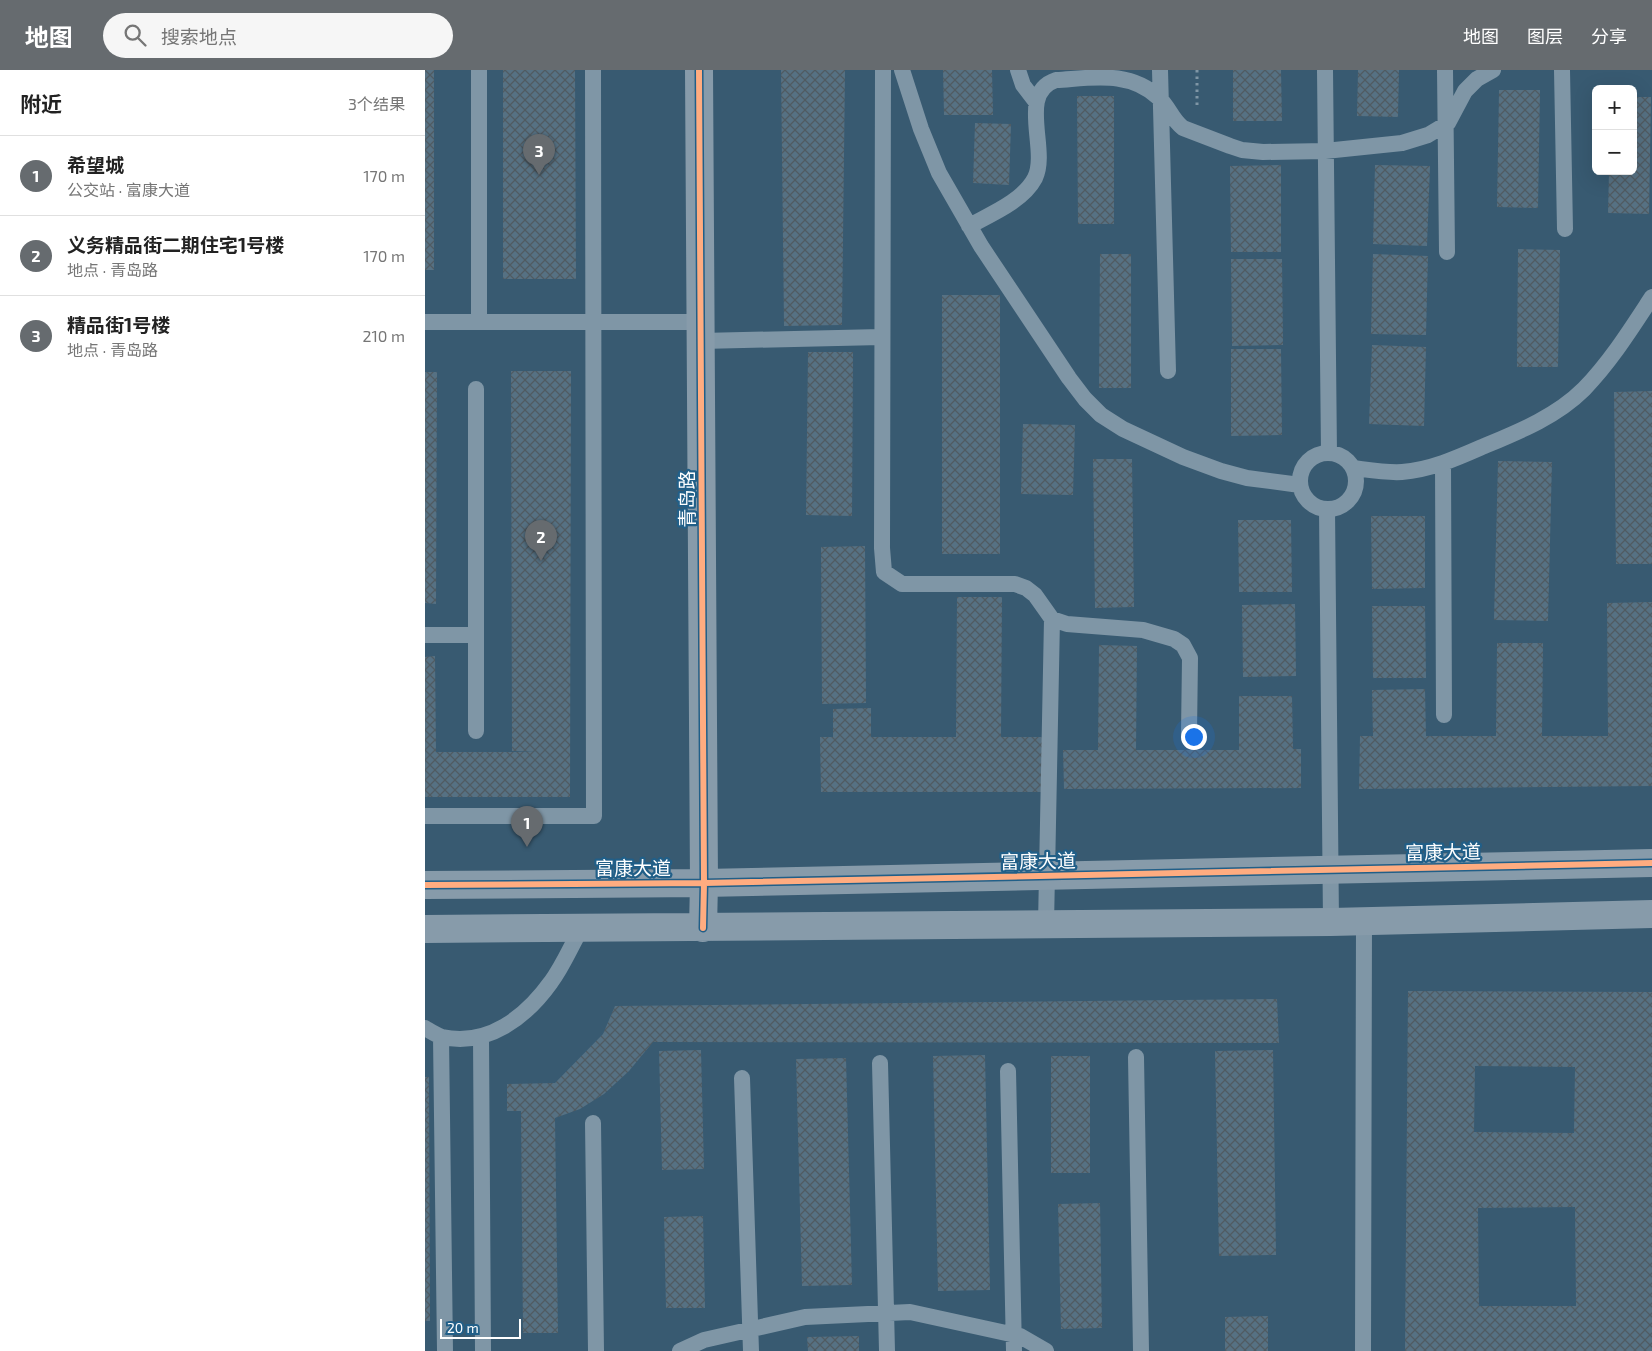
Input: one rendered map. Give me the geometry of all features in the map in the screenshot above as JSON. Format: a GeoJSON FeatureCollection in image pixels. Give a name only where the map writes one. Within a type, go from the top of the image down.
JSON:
{"type":"FeatureCollection","features":[{"type":"Feature","properties":{"kind":"street","name":"青岛路"},"geometry":{"type":"LineString","coordinates":[[699,70],[705,883],[703,928]]}},
{"type":"Feature","properties":{"kind":"street","name":"富康大道"},"geometry":{"type":"LineString","coordinates":[[425,885],[705,883],[1652,863]]}},
{"type":"Feature","properties":{"kind":"street"},"geometry":{"type":"LineString","coordinates":[[425,929],[1331,922],[1652,914]]}},
{"type":"Feature","properties":{"kind":"lane"},"geometry":{"type":"LineString","coordinates":[[479,70],[479,322]]}},
{"type":"Feature","properties":{"kind":"lane"},"geometry":{"type":"LineString","coordinates":[[425,816],[594,816],[593,70]]}},
{"type":"Feature","properties":{"kind":"lane"},"geometry":{"type":"LineString","coordinates":[[883,70],[881,337],[882,548],[885,572],[902,584],[1015,584],[1035,595],[1052,619],[1046,924]]}},
{"type":"Feature","properties":{"kind":"lane"},"geometry":{"type":"LineString","coordinates":[[902,70],[921,129],[939,173],[969,226],[1069,378],[1085,399],[1101,415],[1123,429],[1183,457],[1247,478],[1300,484]]}},
{"type":"Feature","properties":{"kind":"lane"},"geometry":{"type":"LineString","coordinates":[[1018,70],[1023,85],[1036,102]]}},
{"type":"Feature","properties":{"kind":"lane"},"geometry":{"type":"LineString","coordinates":[[1160,70],[1168,371]]}},
{"type":"Feature","properties":{"kind":"lane"},"geometry":{"type":"LineString","coordinates":[[1325,70],[1329,453]]}},
{"type":"Feature","properties":{"kind":"lane"},"geometry":{"type":"LineString","coordinates":[[1445,70],[1447,252]]}},
{"type":"Feature","properties":{"kind":"lane"},"geometry":{"type":"LineString","coordinates":[[969,226],[1013,201],[1023,193],[1034,179],[1038,164],[1039,147],[1036,102],[1041,88],[1048,82],[1113,77],[1131,80],[1160,98],[1177,124],[1198,134],[1242,150],[1263,152],[1325,151],[1402,143],[1428,136],[1448,123],[1465,91],[1477,79],[1493,70]]}},
{"type":"Feature","properties":{"kind":"lane"},"geometry":{"type":"LineString","coordinates":[[1562,70],[1565,229]]}},
{"type":"Feature","properties":{"kind":"lane"},"geometry":{"type":"LineString","coordinates":[[1353,468],[1403,472],[1443,463],[1531,427],[1583,390],[1619,348],[1652,297]]}},
{"type":"Feature","properties":{"kind":"lane"},"geometry":{"type":"LineString","coordinates":[[425,322],[593,322],[701,331],[881,337]]}},
{"type":"Feature","properties":{"kind":"lane"},"geometry":{"type":"LineString","coordinates":[[476,389],[476,731]]}},
{"type":"Feature","properties":{"kind":"lane"},"geometry":{"type":"LineString","coordinates":[[1320,454],[1339,455],[1347,460],[1353,468],[1356,486],[1353,494],[1340,507],[1327,509],[1315,506],[1302,493],[1300,484],[1304,466],[1320,454]]}},
{"type":"Feature","properties":{"kind":"lane"},"geometry":{"type":"LineString","coordinates":[[1443,463],[1444,714]]}},
{"type":"Feature","properties":{"kind":"lane"},"geometry":{"type":"LineString","coordinates":[[1327,509],[1331,922]]}},
{"type":"Feature","properties":{"kind":"lane"},"geometry":{"type":"LineString","coordinates":[[1052,619],[1067,624],[1143,630],[1174,639],[1183,645],[1190,658],[1189,733]]}},
{"type":"Feature","properties":{"kind":"lane"},"geometry":{"type":"LineString","coordinates":[[425,635],[476,635]]}},
{"type":"Feature","properties":{"kind":"lane"},"geometry":{"type":"LineString","coordinates":[[1363,1351],[1365,921]]}},
{"type":"Feature","properties":{"kind":"lane"},"geometry":{"type":"LineString","coordinates":[[425,1028],[441,1037],[469,1039],[481,1037],[503,1028],[525,1013],[552,981],[581,929]]}},
{"type":"Feature","properties":{"kind":"lane"},"geometry":{"type":"LineString","coordinates":[[441,1037],[445,1351]]}},
{"type":"Feature","properties":{"kind":"lane"},"geometry":{"type":"LineString","coordinates":[[481,1037],[483,1351]]}},
{"type":"Feature","properties":{"kind":"lane"},"geometry":{"type":"LineString","coordinates":[[1136,1057],[1141,1351]]}},
{"type":"Feature","properties":{"kind":"lane"},"geometry":{"type":"LineString","coordinates":[[880,1063],[887,1351]]}},
{"type":"Feature","properties":{"kind":"lane"},"geometry":{"type":"LineString","coordinates":[[1008,1070],[1014,1343]]}},
{"type":"Feature","properties":{"kind":"lane"},"geometry":{"type":"LineString","coordinates":[[742,1078],[751,1351]]}},
{"type":"Feature","properties":{"kind":"lane"},"geometry":{"type":"LineString","coordinates":[[593,1123],[596,1351]]}},
{"type":"Feature","properties":{"kind":"lane"},"geometry":{"type":"LineString","coordinates":[[681,1351],[704,1340],[805,1317],[910,1312],[1014,1343]]}},
{"type":"Feature","properties":{"kind":"lane"},"geometry":{"type":"LineString","coordinates":[[1014,1343],[1020,1336],[1046,1351]]}},
{"type":"Feature","properties":{"kind":"path"},"geometry":{"type":"LineString","coordinates":[[1197,70],[1198,134]]}},
{"type":"Feature","properties":{"kind":"building"},"geometry":{"type":"Polygon","coordinates":[[[425,70],[434,70],[434,270],[425,270],[425,70]]]}},
{"type":"Feature","properties":{"kind":"building"},"geometry":{"type":"Polygon","coordinates":[[[503,70],[575,70],[576,279],[503,279],[503,70]]]}},
{"type":"Feature","properties":{"kind":"building"},"geometry":{"type":"Polygon","coordinates":[[[781,70],[845,70],[842,325],[784,326],[781,70]]]}},
{"type":"Feature","properties":{"kind":"building"},"geometry":{"type":"Polygon","coordinates":[[[943,70],[992,70],[993,115],[944,115],[943,70]]]}},
{"type":"Feature","properties":{"kind":"building"},"geometry":{"type":"Polygon","coordinates":[[[1233,70],[1281,70],[1282,121],[1233,121],[1233,70]]]}},
{"type":"Feature","properties":{"kind":"building"},"geometry":{"type":"Polygon","coordinates":[[[1358,70],[1399,70],[1398,117],[1357,116],[1358,70]]]}},
{"type":"Feature","properties":{"kind":"building"},"geometry":{"type":"Polygon","coordinates":[[[1499,90],[1540,90],[1538,208],[1497,207],[1499,90]]]}},
{"type":"Feature","properties":{"kind":"building"},"geometry":{"type":"Polygon","coordinates":[[[1077,96],[1114,96],[1114,224],[1078,224],[1077,96]]]}},
{"type":"Feature","properties":{"kind":"building"},"geometry":{"type":"Polygon","coordinates":[[[1637,97],[1651,97],[1649,214],[1608,213],[1609,175],[1637,175],[1637,97]]]}},
{"type":"Feature","properties":{"kind":"building"},"geometry":{"type":"Polygon","coordinates":[[[975,123],[1011,124],[1009,185],[973,183],[975,123]]]}},
{"type":"Feature","properties":{"kind":"building"},"geometry":{"type":"Polygon","coordinates":[[[1281,165],[1281,252],[1231,252],[1230,166],[1281,165]]]}},
{"type":"Feature","properties":{"kind":"building"},"geometry":{"type":"Polygon","coordinates":[[[1375,165],[1430,166],[1427,246],[1373,244],[1375,165]]]}},
{"type":"Feature","properties":{"kind":"building"},"geometry":{"type":"Polygon","coordinates":[[[1518,249],[1560,250],[1558,367],[1517,367],[1518,249]]]}},
{"type":"Feature","properties":{"kind":"building"},"geometry":{"type":"Polygon","coordinates":[[[1100,254],[1131,254],[1131,388],[1099,388],[1100,254]]]}},
{"type":"Feature","properties":{"kind":"building"},"geometry":{"type":"Polygon","coordinates":[[[1373,254],[1428,256],[1426,335],[1371,334],[1373,254]]]}},
{"type":"Feature","properties":{"kind":"building"},"geometry":{"type":"Polygon","coordinates":[[[1231,259],[1282,259],[1283,345],[1232,346],[1231,259]]]}},
{"type":"Feature","properties":{"kind":"building"},"geometry":{"type":"Polygon","coordinates":[[[942,295],[1000,295],[1000,554],[942,554],[942,295]]]}},
{"type":"Feature","properties":{"kind":"building"},"geometry":{"type":"Polygon","coordinates":[[[1372,345],[1426,347],[1424,426],[1369,424],[1372,345]]]}},
{"type":"Feature","properties":{"kind":"building"},"geometry":{"type":"Polygon","coordinates":[[[1231,349],[1281,349],[1282,435],[1231,436],[1231,349]]]}},
{"type":"Feature","properties":{"kind":"building"},"geometry":{"type":"Polygon","coordinates":[[[808,352],[853,352],[852,516],[806,515],[808,352]]]}},
{"type":"Feature","properties":{"kind":"building"},"geometry":{"type":"Polygon","coordinates":[[[511,371],[571,371],[570,797],[425,797],[425,657],[435,656],[436,752],[539,752],[512,751],[511,371]]]}},
{"type":"Feature","properties":{"kind":"building"},"geometry":{"type":"Polygon","coordinates":[[[425,372],[437,372],[436,604],[425,603],[425,372]]]}},
{"type":"Feature","properties":{"kind":"building"},"geometry":{"type":"Polygon","coordinates":[[[1652,391],[1652,564],[1616,564],[1614,392],[1652,391]]]}},
{"type":"Feature","properties":{"kind":"building"},"geometry":{"type":"Polygon","coordinates":[[[1023,424],[1075,425],[1073,495],[1021,494],[1023,424]]]}},
{"type":"Feature","properties":{"kind":"building"},"geometry":{"type":"Polygon","coordinates":[[[1093,459],[1132,459],[1134,607],[1095,608],[1093,459]]]}},
{"type":"Feature","properties":{"kind":"building"},"geometry":{"type":"Polygon","coordinates":[[[1498,461],[1552,462],[1548,621],[1494,620],[1498,461]]]}},
{"type":"Feature","properties":{"kind":"building"},"geometry":{"type":"Polygon","coordinates":[[[1371,516],[1425,516],[1425,588],[1372,589],[1371,516]]]}},
{"type":"Feature","properties":{"kind":"building"},"geometry":{"type":"Polygon","coordinates":[[[1238,520],[1291,520],[1292,592],[1239,592],[1238,520]]]}},
{"type":"Feature","properties":{"kind":"building"},"geometry":{"type":"Polygon","coordinates":[[[865,546],[866,703],[822,704],[821,547],[865,546]]]}},
{"type":"Feature","properties":{"kind":"building"},"geometry":{"type":"Polygon","coordinates":[[[957,597],[1002,597],[1001,737],[1043,737],[1044,792],[821,792],[820,737],[833,737],[833,709],[871,708],[871,737],[956,737],[957,597]]]}},
{"type":"Feature","properties":{"kind":"building"},"geometry":{"type":"Polygon","coordinates":[[[1652,602],[1652,786],[1359,789],[1360,736],[1373,736],[1372,690],[1425,689],[1426,736],[1496,736],[1497,643],[1543,643],[1542,736],[1608,736],[1607,603],[1652,602]]]}},
{"type":"Feature","properties":{"kind":"building"},"geometry":{"type":"Polygon","coordinates":[[[1295,604],[1296,676],[1243,677],[1242,605],[1295,604]]]}},
{"type":"Feature","properties":{"kind":"building"},"geometry":{"type":"Polygon","coordinates":[[[1372,606],[1425,606],[1426,678],[1373,678],[1372,606]]]}},
{"type":"Feature","properties":{"kind":"building"},"geometry":{"type":"Polygon","coordinates":[[[1099,645],[1137,646],[1136,750],[1239,750],[1239,696],[1292,696],[1293,749],[1301,749],[1301,788],[1064,789],[1063,750],[1098,750],[1099,645]]]}},
{"type":"Feature","properties":{"kind":"building"},"geometry":{"type":"Polygon","coordinates":[[[1408,991],[1652,992],[1652,1351],[1405,1351],[1408,991]],[[1475,1066],[1474,1132],[1574,1133],[1575,1067],[1475,1066]],[[1575,1207],[1478,1208],[1479,1306],[1576,1306],[1575,1207]]]}},
{"type":"Feature","properties":{"kind":"building"},"geometry":{"type":"Polygon","coordinates":[[[1277,999],[1279,1043],[653,1042],[629,1071],[604,1094],[580,1109],[555,1118],[558,1333],[523,1333],[521,1111],[507,1111],[507,1084],[555,1083],[603,1034],[615,1006],[1277,999]]]}},
{"type":"Feature","properties":{"kind":"building"},"geometry":{"type":"Polygon","coordinates":[[[701,1050],[704,1169],[662,1170],[659,1051],[701,1050]]]}},
{"type":"Feature","properties":{"kind":"building"},"geometry":{"type":"Polygon","coordinates":[[[1273,1050],[1276,1255],[1219,1256],[1215,1051],[1273,1050]]]}},
{"type":"Feature","properties":{"kind":"building"},"geometry":{"type":"Polygon","coordinates":[[[985,1055],[990,1290],[938,1291],[933,1056],[985,1055]]]}},
{"type":"Feature","properties":{"kind":"building"},"geometry":{"type":"Polygon","coordinates":[[[1051,1056],[1090,1056],[1090,1173],[1051,1173],[1051,1056]]]}},
{"type":"Feature","properties":{"kind":"building"},"geometry":{"type":"Polygon","coordinates":[[[846,1058],[852,1285],[802,1286],[796,1059],[846,1058]]]}},
{"type":"Feature","properties":{"kind":"building"},"geometry":{"type":"Polygon","coordinates":[[[425,1077],[429,1077],[430,1321],[425,1321],[425,1077]]]}},
{"type":"Feature","properties":{"kind":"building"},"geometry":{"type":"Polygon","coordinates":[[[1100,1203],[1102,1328],[1061,1329],[1058,1204],[1100,1203]]]}},
{"type":"Feature","properties":{"kind":"building"},"geometry":{"type":"Polygon","coordinates":[[[703,1216],[705,1308],[666,1308],[664,1217],[703,1216]]]}},
{"type":"Feature","properties":{"kind":"building"},"geometry":{"type":"Polygon","coordinates":[[[1268,1316],[1268,1351],[1225,1351],[1225,1317],[1268,1316]]]}},
{"type":"Feature","properties":{"kind":"building"},"geometry":{"type":"Polygon","coordinates":[[[859,1336],[859,1351],[808,1351],[807,1337],[859,1336]]]}},
{"type":"Feature","properties":{"kind":"cycle path"},"geometry":{"type":"LineString","coordinates":[[699,70],[703,928]]}},
{"type":"Feature","properties":{"kind":"cycle path"},"geometry":{"type":"LineString","coordinates":[[425,885],[704,883],[1652,863]]}},
{"type":"Feature","properties":{"kind":"place","name":"精品街1号楼"},"geometry":{"type":"Point","coordinates":[539,175]}},
{"type":"Feature","properties":{"kind":"place","name":"义务精品街二期住宅1号楼"},"geometry":{"type":"Point","coordinates":[541,561]}},
{"type":"Feature","properties":{"kind":"place","name":"希望城"},"geometry":{"type":"Point","coordinates":[527,847]}}]}
